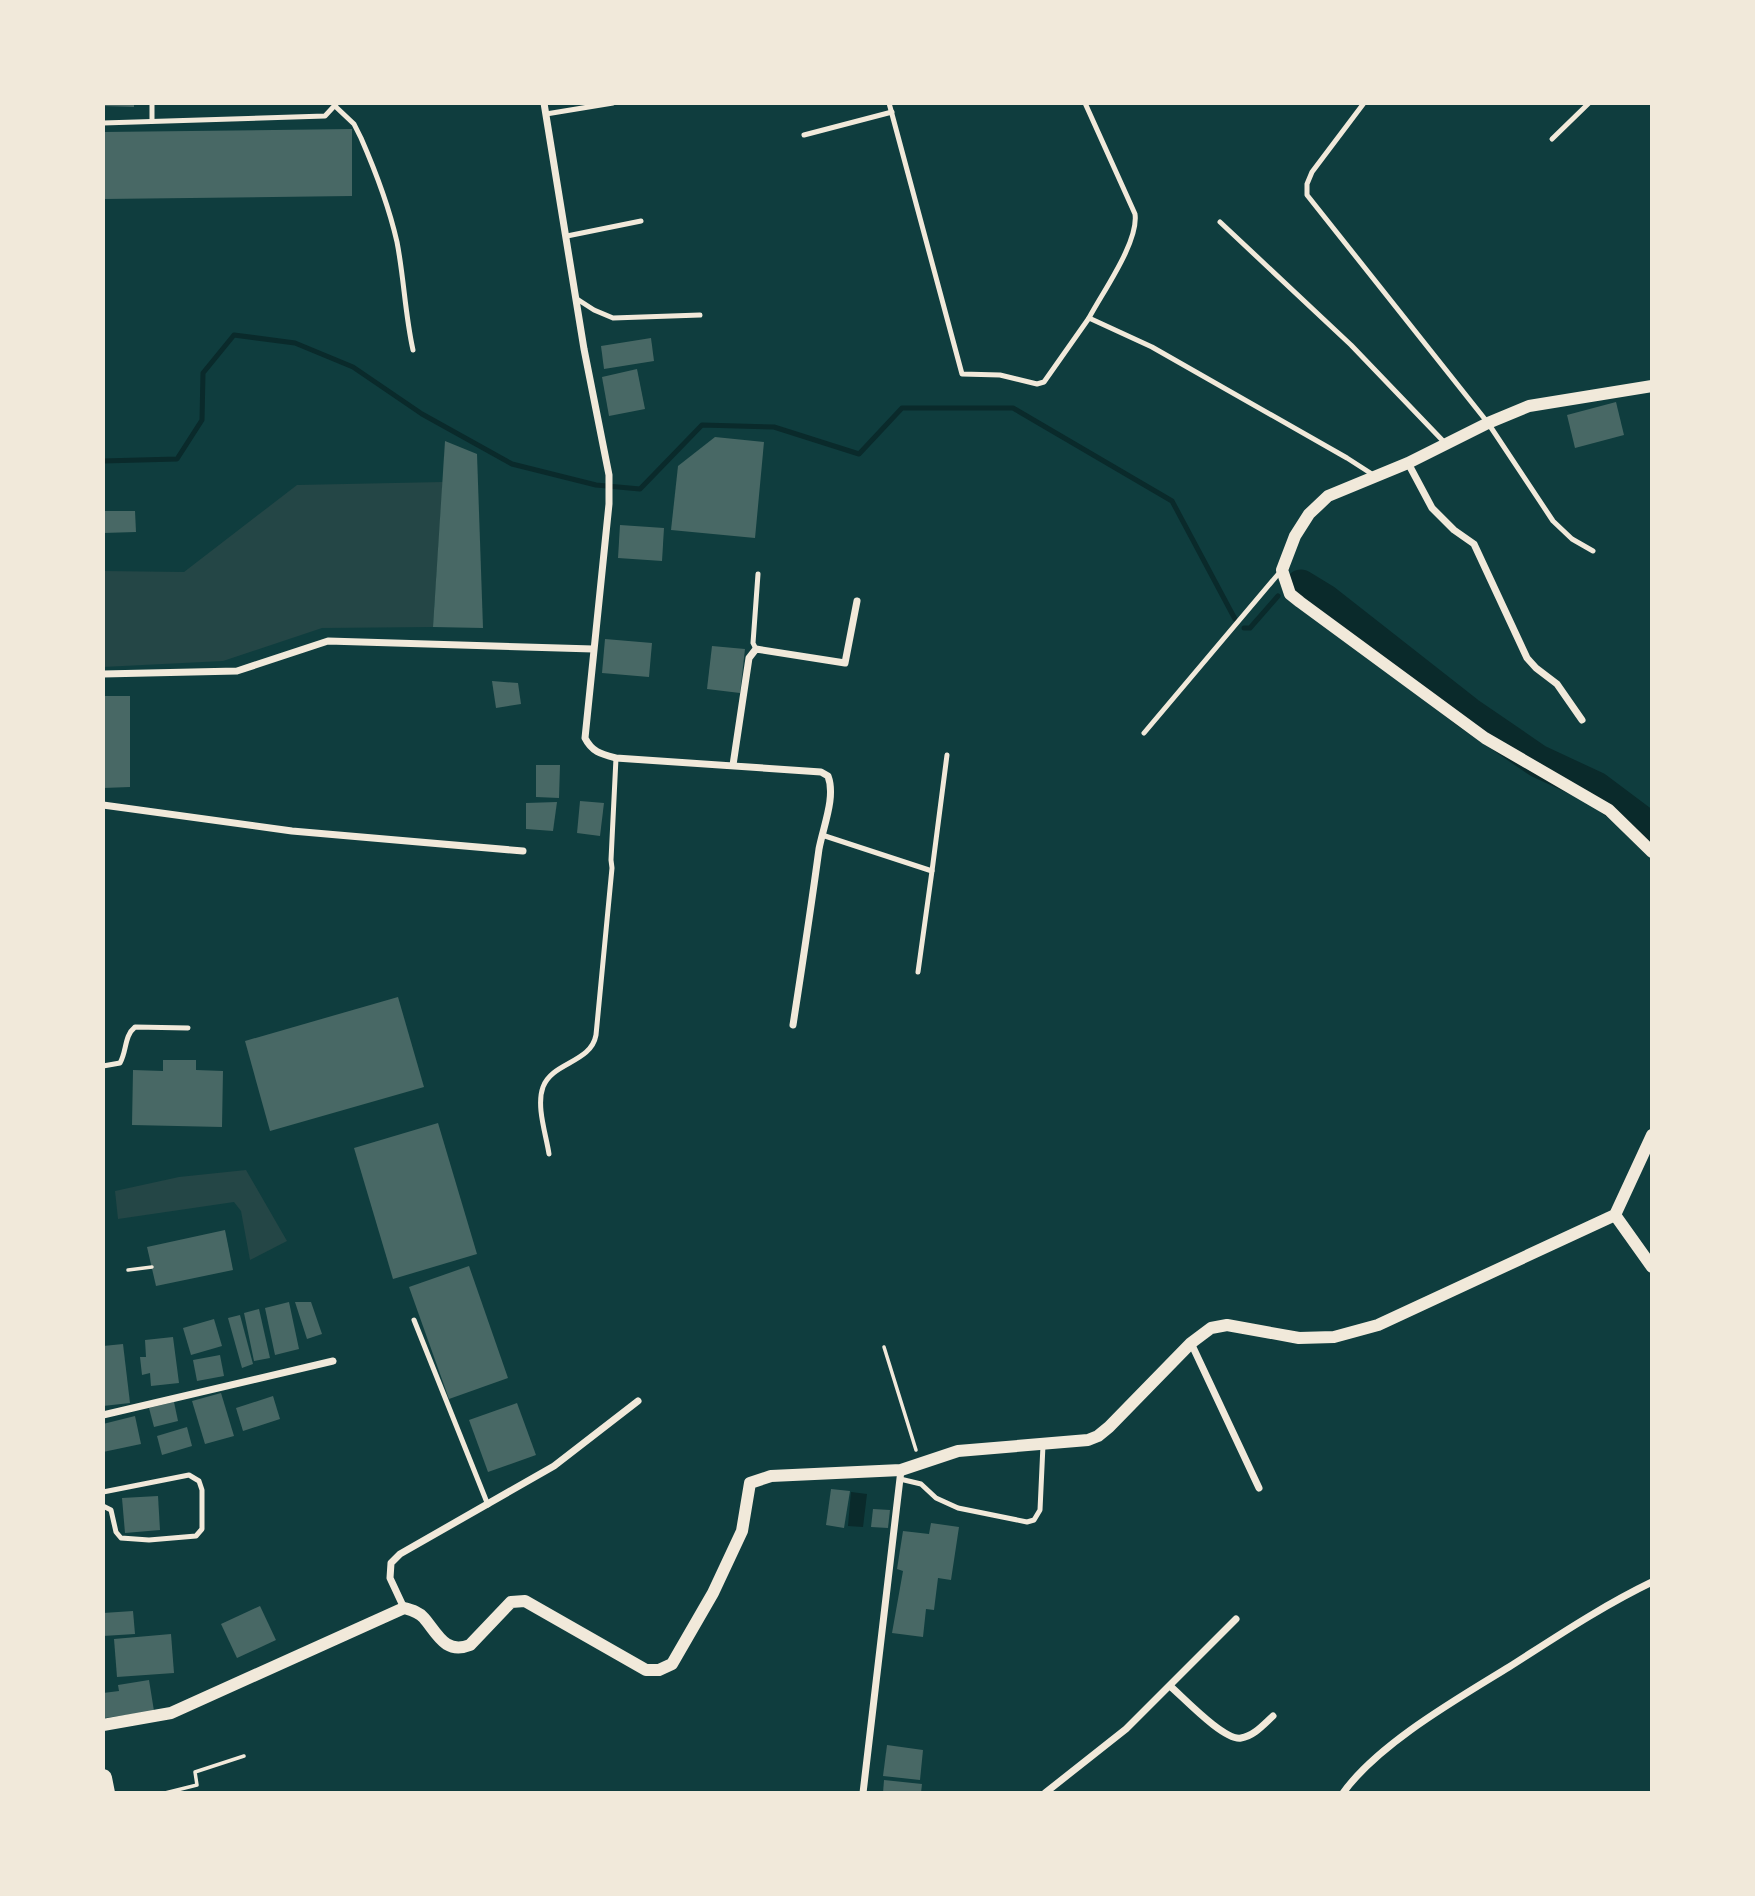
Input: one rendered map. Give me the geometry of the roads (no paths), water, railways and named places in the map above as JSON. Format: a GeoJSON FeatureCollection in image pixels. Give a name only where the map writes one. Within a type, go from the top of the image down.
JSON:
{"type":"FeatureCollection","features":[{"type":"Feature","properties":{"kind":"street"},"geometry":{"type":"LineString","coordinates":[[544,103],[609,475],[609,504],[585,738],[589,747],[597,753],[616,758],[821,772],[828,776],[831,784],[793,1025]]}},
{"type":"Feature","properties":{"kind":"street"},"geometry":{"type":"LineString","coordinates":[[1652,386],[1529,406],[1408,463],[1328,496],[1309,514],[1295,536],[1282,569],[1290,594],[1300,602],[1485,737],[1609,810],[1652,852]]}},
{"type":"Feature","properties":{"kind":"street"},"geometry":{"type":"LineString","coordinates":[[1408,463],[1432,508],[1454,530],[1474,544],[1527,658],[1557,684],[1582,720]]}},
{"type":"Feature","properties":{"kind":"street"},"geometry":{"type":"LineString","coordinates":[[733,765],[749,658],[756,649],[845,663],[857,601]]}},
{"type":"Feature","properties":{"kind":"street"},"geometry":{"type":"LineString","coordinates":[[103,674],[237,671],[328,641],[593,649]]}},
{"type":"Feature","properties":{"kind":"street"},"geometry":{"type":"LineString","coordinates":[[103,805],[292,831],[523,851]]}},
{"type":"Feature","properties":{"kind":"street"},"geometry":{"type":"LineString","coordinates":[[103,1725],[171,1713],[404,1608],[424,1617],[438,1639],[445,1644],[464,1647],[470,1645],[511,1602],[525,1601],[646,1670],[659,1670],[672,1664],[713,1593],[742,1531],[750,1483],[771,1476],[901,1474],[920,1462],[958,1451],[1073,1443],[1098,1436],[1192,1343],[1211,1328],[1227,1325],[1299,1338],[1334,1337],[1378,1325],[1615,1215],[1652,1135]]}},
{"type":"Feature","properties":{"kind":"street"},"geometry":{"type":"LineString","coordinates":[[1615,1215],[1652,1267]]}},
{"type":"Feature","properties":{"kind":"street"},"geometry":{"type":"LineString","coordinates":[[1192,1343],[1259,1488]]}},
{"type":"Feature","properties":{"kind":"street"},"geometry":{"type":"LineString","coordinates":[[103,1415],[334,1361]]}},
{"type":"Feature","properties":{"kind":"street"},"geometry":{"type":"LineString","coordinates":[[404,1608],[390,1578],[391,1563],[400,1554],[554,1466],[638,1401]]}},
{"type":"Feature","properties":{"kind":"street"},"geometry":{"type":"LineString","coordinates":[[863,1793],[901,1474]]}},
{"type":"Feature","properties":{"kind":"street"},"geometry":{"type":"LineString","coordinates":[[1343,1793],[1355,1776],[1385,1750],[1459,1698],[1616,1599],[1652,1582]]}},
{"type":"Feature","properties":{"kind":"street"},"geometry":{"type":"LineString","coordinates":[[1045,1793],[1126,1729],[1236,1619]]}},
{"type":"Feature","properties":{"kind":"street"},"geometry":{"type":"LineString","coordinates":[[1170,1686],[1219,1729],[1234,1738],[1239,1739],[1256,1731],[1273,1716]]}},
{"type":"Feature","properties":{"kind":"lane"},"geometry":{"type":"LineString","coordinates":[[152,103],[152,121]]}},
{"type":"Feature","properties":{"kind":"lane"},"geometry":{"type":"LineString","coordinates":[[546,114],[613,103]]}},
{"type":"Feature","properties":{"kind":"lane"},"geometry":{"type":"LineString","coordinates":[[890,103],[962,374],[1000,375],[1037,384],[1044,382],[1088,318],[1135,232],[1137,223],[1085,103]]}},
{"type":"Feature","properties":{"kind":"lane"},"geometry":{"type":"LineString","coordinates":[[1364,103],[1312,172],[1307,184],[1307,195],[1488,423],[1553,521],[1572,539],[1593,551]]}},
{"type":"Feature","properties":{"kind":"lane"},"geometry":{"type":"LineString","coordinates":[[1552,139],[1589,103]]}},
{"type":"Feature","properties":{"kind":"lane"},"geometry":{"type":"LineString","coordinates":[[103,123],[313,117],[325,116],[337,105],[354,124],[361,138],[392,223],[414,350]]}},
{"type":"Feature","properties":{"kind":"lane"},"geometry":{"type":"LineString","coordinates":[[804,135],[892,111]]}},
{"type":"Feature","properties":{"kind":"lane"},"geometry":{"type":"LineString","coordinates":[[568,236],[642,221]]}},
{"type":"Feature","properties":{"kind":"lane"},"geometry":{"type":"LineString","coordinates":[[1220,222],[1351,345],[1447,444]]}},
{"type":"Feature","properties":{"kind":"lane"},"geometry":{"type":"LineString","coordinates":[[577,299],[613,318],[700,315]]}},
{"type":"Feature","properties":{"kind":"lane"},"geometry":{"type":"LineString","coordinates":[[1088,318],[1152,347],[1376,476]]}},
{"type":"Feature","properties":{"kind":"lane"},"geometry":{"type":"LineString","coordinates":[[1144,733],[1282,569]]}},
{"type":"Feature","properties":{"kind":"lane"},"geometry":{"type":"LineString","coordinates":[[756,649],[754,643],[758,574]]}},
{"type":"Feature","properties":{"kind":"lane"},"geometry":{"type":"LineString","coordinates":[[918,972],[947,755]]}},
{"type":"Feature","properties":{"kind":"lane"},"geometry":{"type":"LineString","coordinates":[[549,1153],[542,1090],[553,1073],[589,1051],[595,1042],[612,868],[616,758]]}},
{"type":"Feature","properties":{"kind":"lane"},"geometry":{"type":"LineString","coordinates":[[822,835],[932,871]]}},
{"type":"Feature","properties":{"kind":"lane"},"geometry":{"type":"LineString","coordinates":[[103,1066],[120,1063],[129,1033],[135,1027],[188,1028]]}},
{"type":"Feature","properties":{"kind":"lane"},"geometry":{"type":"LineString","coordinates":[[414,1320],[488,1505]]}},
{"type":"Feature","properties":{"kind":"lane"},"geometry":{"type":"LineString","coordinates":[[901,1474],[921,1484],[936,1499],[958,1508],[1027,1522],[1034,1520],[1040,1510],[1043,1445]]}},
{"type":"Feature","properties":{"kind":"lane"},"geometry":{"type":"LineString","coordinates":[[103,1492],[190,1475],[199,1481],[202,1490],[202,1529],[196,1536],[149,1540],[121,1538],[116,1532],[111,1510],[103,1506]]}},
{"type":"Feature","properties":{"kind":"waterway"},"geometry":{"type":"LineString","coordinates":[[103,461],[177,459],[202,420],[203,373],[234,335],[295,343],[353,367],[422,414],[512,464],[596,485],[640,489],[702,425],[774,427],[859,454],[902,408],[1013,408],[1172,501],[1235,619]]}},
{"type":"Feature","properties":{"kind":"waterway"},"geometry":{"type":"LineString","coordinates":[[1296,586],[1301,586]]}},
{"type":"Feature","properties":{"kind":"waterway"},"geometry":{"type":"LineString","coordinates":[[1301,586],[1324,600],[1468,713],[1538,761],[1596,788],[1652,830]]}},
{"type":"Feature","properties":{"kind":"waterway"},"geometry":{"type":"LineString","coordinates":[[1244,628],[1250,628],[1278,596]]}}]}
